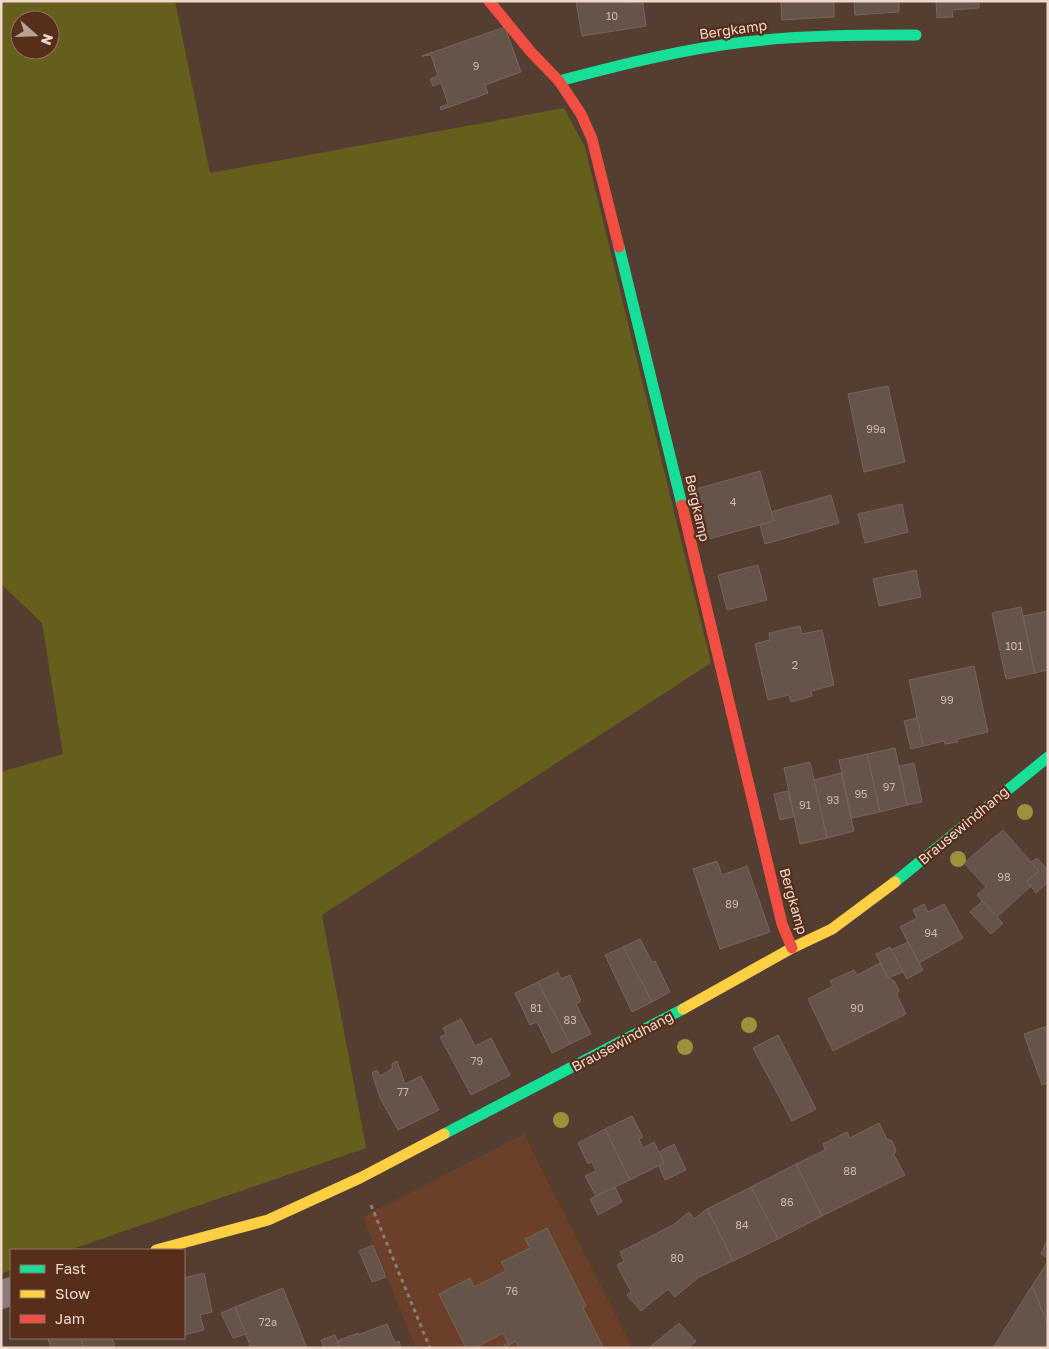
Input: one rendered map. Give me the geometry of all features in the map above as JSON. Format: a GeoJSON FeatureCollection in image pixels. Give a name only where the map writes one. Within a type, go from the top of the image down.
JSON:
{"type":"FeatureCollection","features":[{"type":"Feature","properties":{"kind":"street","name":"Bergkamp"},"geometry":{"type":"LineString","coordinates":[[489,1],[531,52],[559,81],[581,114],[592,139],[670,454],[782,924],[792,948]]}},
{"type":"Feature","properties":{"kind":"street","name":"Bergkamp"},"geometry":{"type":"LineString","coordinates":[[559,81],[618,65],[770,39],[822,36],[916,35]]}},
{"type":"Feature","properties":{"kind":"street","name":"Brausewindhang"},"geometry":{"type":"LineString","coordinates":[[160,1249],[268,1220],[360,1178],[689,1006],[792,948],[832,929],[872,901],[1048,757]]}},
{"type":"Feature","properties":{"kind":"path"},"geometry":{"type":"LineString","coordinates":[[360,1178],[430,1348]]}},
{"type":"Feature","properties":{"kind":"shaded area"},"geometry":{"type":"Polygon","coordinates":[[[1,1],[175,1],[210,173],[564,108],[585,147],[711,663],[322,915],[366,1148],[72,1249],[10,1249],[10,1270],[1,1274],[1,772],[63,754],[42,623],[1,584],[1,1]]]}},
{"type":"Feature","properties":{"kind":"shaded area"},"geometry":{"type":"Polygon","coordinates":[[[524,1134],[632,1348],[416,1348],[363,1217],[524,1134]]]}},
{"type":"Feature","properties":{"kind":"building"},"geometry":{"type":"Polygon","coordinates":[[[576,1],[643,3],[646,26],[582,36],[576,1]]]}},
{"type":"Feature","properties":{"kind":"building"},"geometry":{"type":"Polygon","coordinates":[[[781,1],[834,1],[834,17],[782,20],[781,1]]]}},
{"type":"Feature","properties":{"kind":"building"},"geometry":{"type":"Polygon","coordinates":[[[854,1],[899,1],[899,12],[855,15],[854,1]]]}},
{"type":"Feature","properties":{"kind":"building"},"geometry":{"type":"Polygon","coordinates":[[[936,1],[979,1],[979,8],[952,10],[953,17],[937,18],[936,1]]]}},
{"type":"Feature","properties":{"kind":"building"},"geometry":{"type":"Polygon","coordinates":[[[505,27],[521,72],[485,85],[488,93],[441,110],[440,107],[448,104],[441,83],[433,86],[430,79],[438,76],[431,55],[422,56],[505,27]]]}},
{"type":"Feature","properties":{"kind":"building"},"geometry":{"type":"Polygon","coordinates":[[[888,386],[905,462],[864,472],[848,394],[888,386]]]}},
{"type":"Feature","properties":{"kind":"building"},"geometry":{"type":"Polygon","coordinates":[[[760,471],[774,521],[709,539],[696,489],[760,471]]]}},
{"type":"Feature","properties":{"kind":"building"},"geometry":{"type":"Polygon","coordinates":[[[831,495],[839,523],[765,544],[760,525],[774,521],[771,512],[831,495]]]}},
{"type":"Feature","properties":{"kind":"building"},"geometry":{"type":"Polygon","coordinates":[[[902,504],[908,532],[865,543],[858,514],[902,504]]]}},
{"type":"Feature","properties":{"kind":"building"},"geometry":{"type":"Polygon","coordinates":[[[758,565],[767,600],[727,610],[718,575],[758,565]]]}},
{"type":"Feature","properties":{"kind":"building"},"geometry":{"type":"Polygon","coordinates":[[[916,570],[921,597],[879,606],[873,579],[916,570]]]}},
{"type":"Feature","properties":{"kind":"building"},"geometry":{"type":"Polygon","coordinates":[[[1021,607],[1035,673],[1006,679],[992,613],[1021,607]]]}},
{"type":"Feature","properties":{"kind":"building"},"geometry":{"type":"Polygon","coordinates":[[[1048,611],[1048,670],[1035,673],[1023,616],[1048,611]]]}},
{"type":"Feature","properties":{"kind":"building"},"geometry":{"type":"Polygon","coordinates":[[[800,626],[802,634],[822,630],[834,685],[811,691],[812,696],[791,702],[789,695],[768,700],[755,644],[770,640],[769,633],[800,626]]]}},
{"type":"Feature","properties":{"kind":"building"},"geometry":{"type":"Polygon","coordinates":[[[974,666],[988,732],[957,739],[958,742],[945,744],[944,741],[923,746],[909,680],[974,666]]]}},
{"type":"Feature","properties":{"kind":"building"},"geometry":{"type":"Polygon","coordinates":[[[917,718],[923,746],[911,749],[904,721],[917,718]]]}},
{"type":"Feature","properties":{"kind":"building"},"geometry":{"type":"Polygon","coordinates":[[[895,748],[907,805],[880,812],[867,754],[895,748]]]}},
{"type":"Feature","properties":{"kind":"building"},"geometry":{"type":"Polygon","coordinates":[[[867,754],[880,812],[852,818],[839,760],[867,754]]]}},
{"type":"Feature","properties":{"kind":"building"},"geometry":{"type":"Polygon","coordinates":[[[810,762],[827,838],[800,844],[784,768],[810,762]]]}},
{"type":"Feature","properties":{"kind":"building"},"geometry":{"type":"Polygon","coordinates":[[[914,763],[922,802],[907,805],[899,766],[914,763]]]}},
{"type":"Feature","properties":{"kind":"building"},"geometry":{"type":"Polygon","coordinates":[[[841,773],[854,831],[827,838],[814,780],[841,773]]]}},
{"type":"Feature","properties":{"kind":"building"},"geometry":{"type":"Polygon","coordinates":[[[788,791],[794,817],[780,820],[774,794],[788,791]]]}},
{"type":"Feature","properties":{"kind":"building"},"geometry":{"type":"Polygon","coordinates":[[[1003,830],[1039,871],[1027,881],[1031,886],[997,917],[977,895],[986,887],[964,863],[1003,830]]]}},
{"type":"Feature","properties":{"kind":"building"},"geometry":{"type":"Polygon","coordinates":[[[1037,858],[1048,870],[1048,882],[1036,893],[1027,881],[1039,871],[1031,862],[1037,858]]]}},
{"type":"Feature","properties":{"kind":"building"},"geometry":{"type":"Polygon","coordinates":[[[717,861],[722,875],[747,866],[770,932],[720,949],[693,869],[717,861]]]}},
{"type":"Feature","properties":{"kind":"building"},"geometry":{"type":"Polygon","coordinates":[[[982,901],[1003,923],[991,934],[970,912],[982,901]]]}},
{"type":"Feature","properties":{"kind":"building"},"geometry":{"type":"Polygon","coordinates":[[[924,904],[928,912],[944,904],[963,938],[919,963],[900,927],[917,918],[913,910],[924,904]]]}},
{"type":"Feature","properties":{"kind":"building"},"geometry":{"type":"Polygon","coordinates":[[[640,939],[652,962],[655,961],[670,992],[652,1002],[623,947],[640,939]]]}},
{"type":"Feature","properties":{"kind":"building"},"geometry":{"type":"Polygon","coordinates":[[[908,942],[923,970],[907,979],[891,950],[908,942]]]}},
{"type":"Feature","properties":{"kind":"building"},"geometry":{"type":"Polygon","coordinates":[[[623,947],[652,1002],[632,1012],[605,955],[623,947]]]}},
{"type":"Feature","properties":{"kind":"building"},"geometry":{"type":"Polygon","coordinates":[[[890,947],[903,972],[888,978],[876,954],[890,947]]]}},
{"type":"Feature","properties":{"kind":"building"},"geometry":{"type":"Polygon","coordinates":[[[880,963],[888,978],[894,981],[899,990],[897,995],[906,1014],[833,1051],[808,999],[833,986],[830,981],[854,970],[857,975],[880,963]]]}},
{"type":"Feature","properties":{"kind":"building"},"geometry":{"type":"Polygon","coordinates":[[[558,972],[561,979],[570,975],[581,1001],[576,1004],[591,1034],[570,1044],[538,982],[558,972]]]}},
{"type":"Feature","properties":{"kind":"building"},"geometry":{"type":"Polygon","coordinates":[[[538,982],[570,1044],[552,1053],[537,1022],[530,1025],[515,993],[538,982]]]}},
{"type":"Feature","properties":{"kind":"building"},"geometry":{"type":"Polygon","coordinates":[[[461,1019],[475,1046],[491,1038],[510,1075],[471,1095],[440,1037],[446,1034],[443,1028],[461,1019]]]}},
{"type":"Feature","properties":{"kind":"building"},"geometry":{"type":"Polygon","coordinates":[[[1048,1026],[1048,1083],[1042,1085],[1024,1034],[1048,1026]]]}},
{"type":"Feature","properties":{"kind":"building"},"geometry":{"type":"Polygon","coordinates":[[[778,1035],[816,1109],[792,1121],[753,1048],[778,1035]]]}},
{"type":"Feature","properties":{"kind":"building"},"geometry":{"type":"Polygon","coordinates":[[[397,1061],[405,1084],[421,1076],[439,1110],[398,1130],[380,1098],[372,1073],[377,1070],[380,1076],[392,1069],[392,1064],[397,1061]]]}},
{"type":"Feature","properties":{"kind":"building"},"geometry":{"type":"Polygon","coordinates":[[[632,1116],[643,1137],[639,1139],[643,1148],[654,1142],[664,1163],[630,1180],[605,1129],[632,1116]]]}},
{"type":"Feature","properties":{"kind":"building"},"geometry":{"type":"Polygon","coordinates":[[[879,1123],[887,1139],[892,1141],[896,1150],[894,1155],[905,1175],[822,1216],[796,1164],[825,1150],[823,1144],[847,1132],[850,1138],[879,1123]]]}},
{"type":"Feature","properties":{"kind":"building"},"geometry":{"type":"Polygon","coordinates":[[[605,1129],[630,1180],[596,1196],[585,1176],[596,1171],[592,1162],[588,1164],[578,1143],[605,1129]]]}},
{"type":"Feature","properties":{"kind":"building"},"geometry":{"type":"Polygon","coordinates":[[[674,1144],[686,1170],[665,1180],[659,1166],[664,1163],[659,1152],[674,1144]]]}},
{"type":"Feature","properties":{"kind":"building"},"geometry":{"type":"Polygon","coordinates":[[[796,1164],[822,1216],[778,1239],[751,1187],[796,1164]]]}},
{"type":"Feature","properties":{"kind":"building"},"geometry":{"type":"Polygon","coordinates":[[[615,1187],[622,1202],[598,1215],[590,1199],[615,1187]]]}},
{"type":"Feature","properties":{"kind":"building"},"geometry":{"type":"Polygon","coordinates":[[[751,1187],[778,1239],[733,1261],[707,1209],[751,1187]]]}},
{"type":"Feature","properties":{"kind":"building"},"geometry":{"type":"Polygon","coordinates":[[[707,1209],[733,1261],[699,1277],[675,1297],[668,1289],[641,1311],[627,1295],[631,1292],[617,1265],[624,1261],[620,1252],[673,1225],[689,1212],[694,1219],[707,1209]]]}},
{"type":"Feature","properties":{"kind":"building"},"geometry":{"type":"Polygon","coordinates":[[[547,1228],[586,1306],[583,1308],[603,1347],[519,1348],[516,1341],[505,1347],[504,1345],[508,1343],[503,1333],[475,1348],[466,1348],[439,1294],[470,1278],[474,1287],[506,1271],[501,1262],[530,1248],[525,1239],[547,1228]]]}},
{"type":"Feature","properties":{"kind":"building"},"geometry":{"type":"Polygon","coordinates":[[[1048,1238],[1048,1258],[1041,1254],[1048,1238]]]}},
{"type":"Feature","properties":{"kind":"building"},"geometry":{"type":"Polygon","coordinates":[[[373,1245],[386,1277],[372,1282],[359,1251],[373,1245]]]}},
{"type":"Feature","properties":{"kind":"building"},"geometry":{"type":"Polygon","coordinates":[[[1048,1261],[1048,1325],[1032,1286],[1048,1261]]]}},
{"type":"Feature","properties":{"kind":"building"},"geometry":{"type":"Polygon","coordinates":[[[204,1273],[212,1312],[200,1315],[204,1330],[185,1335],[185,1278],[204,1273]]]}},
{"type":"Feature","properties":{"kind":"building"},"geometry":{"type":"Polygon","coordinates":[[[1032,1286],[1048,1325],[1048,1348],[993,1348],[1032,1286]]]}},
{"type":"Feature","properties":{"kind":"building"},"geometry":{"type":"Polygon","coordinates":[[[283,1288],[307,1348],[247,1348],[250,1345],[235,1307],[283,1288]]]}},
{"type":"Feature","properties":{"kind":"building"},"geometry":{"type":"Polygon","coordinates":[[[235,1307],[246,1334],[233,1338],[221,1313],[235,1307]]]}},
{"type":"Feature","properties":{"kind":"building"},"geometry":{"type":"Polygon","coordinates":[[[679,1323],[696,1341],[688,1348],[649,1348],[679,1323]]]}},
{"type":"Feature","properties":{"kind":"building"},"geometry":{"type":"Polygon","coordinates":[[[387,1324],[395,1343],[399,1341],[401,1348],[340,1348],[337,1341],[358,1333],[358,1335],[387,1324]]]}},
{"type":"Feature","properties":{"kind":"building"},"geometry":{"type":"Polygon","coordinates":[[[335,1335],[340,1348],[324,1348],[321,1340],[335,1335]]]}},
{"type":"Feature","properties":{"kind":"building"},"geometry":{"type":"Polygon","coordinates":[[[48,1339],[81,1339],[84,1348],[51,1348],[48,1339]]]}},
{"type":"Feature","properties":{"kind":"building"},"geometry":{"type":"Polygon","coordinates":[[[81,1339],[112,1339],[115,1348],[84,1348],[81,1339]]]}},
{"type":"Feature","properties":{"kind":"traffic: fast"},"geometry":{"type":"LineString","coordinates":[[559,81],[651,58],[721,45],[809,37],[916,35]]}},
{"type":"Feature","properties":{"kind":"traffic: fast"},"geometry":{"type":"LineString","coordinates":[[619,247],[682,505]]}},
{"type":"Feature","properties":{"kind":"traffic: fast"},"geometry":{"type":"LineString","coordinates":[[895,882],[1048,757]]}},
{"type":"Feature","properties":{"kind":"traffic: fast"},"geometry":{"type":"LineString","coordinates":[[444,1134],[683,1009]]}},
{"type":"Feature","properties":{"kind":"traffic: slow"},"geometry":{"type":"LineString","coordinates":[[683,1009],[792,948],[832,929],[895,882]]}},
{"type":"Feature","properties":{"kind":"traffic: slow"},"geometry":{"type":"LineString","coordinates":[[160,1249],[268,1220],[360,1178],[444,1134]]}},
{"type":"Feature","properties":{"kind":"traffic: jam"},"geometry":{"type":"LineString","coordinates":[[489,1],[531,52],[559,81],[581,114],[592,139],[619,247]]}},
{"type":"Feature","properties":{"kind":"traffic: jam"},"geometry":{"type":"LineString","coordinates":[[682,505],[782,924],[792,948]]}}]}
